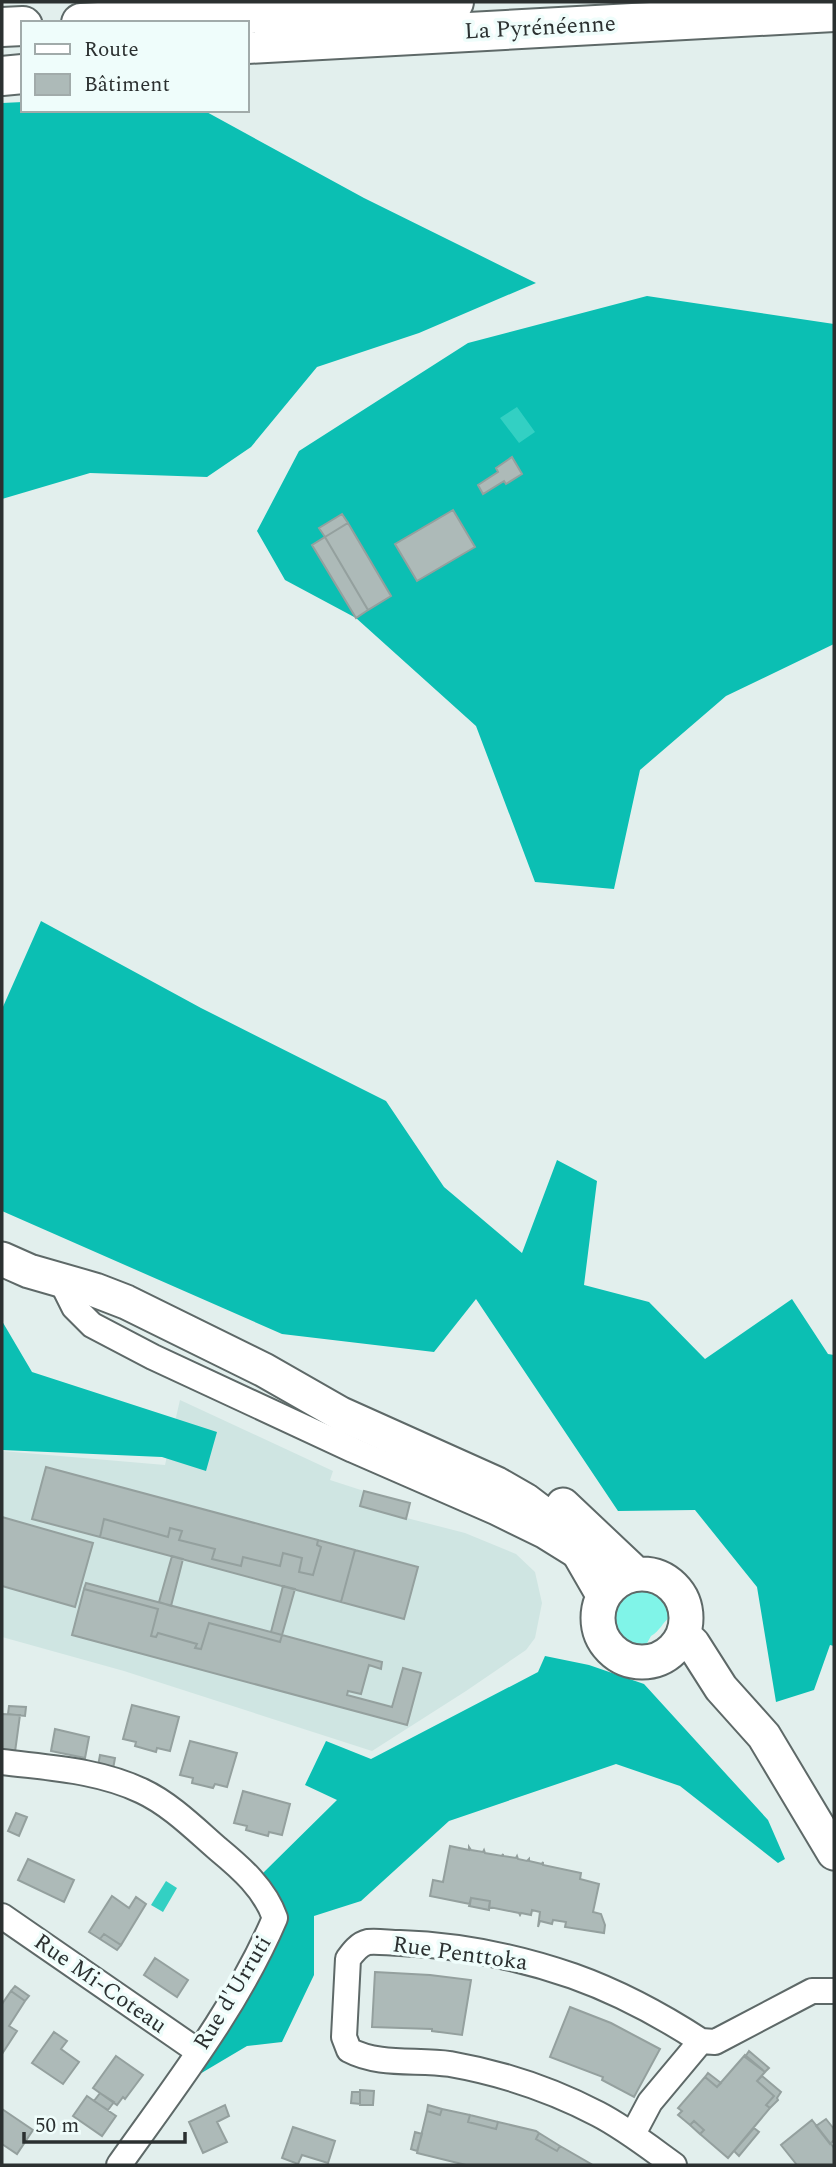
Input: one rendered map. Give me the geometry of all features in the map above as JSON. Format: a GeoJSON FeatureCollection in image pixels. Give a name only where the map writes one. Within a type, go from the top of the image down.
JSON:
{"type":"FeatureCollection","features":[{"type":"Feature","properties":{"kind":"highway","name":"La Pyrénéenne"},"geometry":{"type":"LineString","coordinates":[[117,21],[454,2]]}},
{"type":"Feature","properties":{"kind":"highway","name":"La Pyrénéenne"},"geometry":{"type":"LineString","coordinates":[[248,44],[834,12]]}},
{"type":"Feature","properties":{"kind":"highway"},"geometry":{"type":"LineString","coordinates":[[2,27],[21,26]]}},
{"type":"Feature","properties":{"kind":"highway"},"geometry":{"type":"LineString","coordinates":[[2,58],[21,57]]}},
{"type":"Feature","properties":{"kind":"highway"},"geometry":{"type":"LineString","coordinates":[[2,76],[21,74]]}},
{"type":"Feature","properties":{"kind":"main road"},"geometry":{"type":"LineString","coordinates":[[2,1259],[29,1271],[126,1302],[264,1370],[341,1414],[468,1470],[524,1500],[550,1519],[573,1543],[603,1595]]}},
{"type":"Feature","properties":{"kind":"main road"},"geometry":{"type":"LineString","coordinates":[[264,1370],[319,1384],[505,1466],[570,1510],[635,1573]]}},
{"type":"Feature","properties":{"kind":"main road"},"geometry":{"type":"LineString","coordinates":[[635,1573],[664,1579],[675,1588],[686,1610],[683,1634],[677,1645],[657,1660],[643,1663],[629,1661],[606,1644],[599,1631],[597,1616],[603,1595],[613,1583],[635,1573]]}},
{"type":"Feature","properties":{"kind":"main road"},"geometry":{"type":"LineString","coordinates":[[683,1634],[693,1644],[721,1688],[764,1737],[834,1853]]}},
{"type":"Feature","properties":{"kind":"main road"},"geometry":{"type":"LineString","coordinates":[[657,1660],[721,1688]]}},
{"type":"Feature","properties":{"kind":"street"},"geometry":{"type":"LineString","coordinates":[[61,1281],[74,1307],[92,1325],[103,1331],[353,1451],[495,1512],[544,1536],[582,1560]]}},
{"type":"Feature","properties":{"kind":"street","name":"Rue d'Urruti"},"geometry":{"type":"LineString","coordinates":[[2,1762],[91,1773],[144,1792],[175,1812],[237,1864],[270,1904],[275,1918],[264,1944],[224,2014],[119,2165]]}},
{"type":"Feature","properties":{"kind":"street","name":"Rue Mi-Coteau"},"geometry":{"type":"LineString","coordinates":[[2,1916],[199,2052]]}},
{"type":"Feature","properties":{"kind":"street","name":"Rue Penttoka"},"geometry":{"type":"LineString","coordinates":[[674,2165],[633,2134],[598,2113],[548,2092],[496,2074],[447,2064],[362,2057],[349,2050],[344,2037],[348,1959],[354,1950],[366,1942],[422,1944],[506,1957],[573,1976],[634,2002],[701,2041]]}},
{"type":"Feature","properties":{"kind":"street"},"geometry":{"type":"LineString","coordinates":[[633,2134],[650,2102],[701,2041],[715,2042],[812,1991],[834,1991]]}},
{"type":"Feature","properties":{"kind":"shaded area"},"geometry":{"type":"Polygon","coordinates":[[[21,102],[21,112],[207,112],[364,198],[536,283],[419,333],[317,367],[251,447],[207,477],[90,473],[2,499],[2,103],[21,102]]]}},
{"type":"Feature","properties":{"kind":"shaded area"},"geometry":{"type":"Polygon","coordinates":[[[647,296],[834,324],[834,644],[726,696],[640,770],[614,889],[535,882],[476,726],[356,618],[285,580],[257,531],[299,451],[468,343],[647,296]]]}},
{"type":"Feature","properties":{"kind":"shaded area"},"geometry":{"type":"Polygon","coordinates":[[[517,407],[535,432],[519,443],[500,418],[517,407]]]}},
{"type":"Feature","properties":{"kind":"shaded area"},"geometry":{"type":"Polygon","coordinates":[[[41,921],[201,1008],[386,1101],[444,1187],[522,1253],[557,1160],[597,1181],[584,1285],[649,1302],[705,1359],[792,1299],[828,1354],[834,1355],[834,1646],[830,1645],[814,1690],[776,1702],[757,1587],[695,1510],[618,1511],[476,1299],[434,1352],[282,1334],[2,1211],[2,1009],[41,921]]]}},
{"type":"Feature","properties":{"kind":"shaded area"},"geometry":{"type":"Polygon","coordinates":[[[2,1321],[32,1372],[217,1432],[206,1471],[162,1457],[2,1450],[2,1321]]]}},
{"type":"Feature","properties":{"kind":"shaded area"},"geometry":{"type":"Polygon","coordinates":[[[180,1400],[333,1471],[330,1480],[364,1491],[360,1506],[465,1533],[516,1554],[535,1572],[542,1603],[535,1638],[526,1650],[372,1751],[124,1671],[2,1637],[2,1451],[165,1465],[180,1400]]]}},
{"type":"Feature","properties":{"kind":"shaded area"},"geometry":{"type":"Polygon","coordinates":[[[637,1589],[659,1596],[670,1617],[646,1645],[624,1638],[614,1622],[618,1603],[637,1589]]]}},
{"type":"Feature","properties":{"kind":"shaded area"},"geometry":{"type":"Polygon","coordinates":[[[545,1656],[589,1665],[644,1684],[768,1820],[785,1859],[778,1863],[680,1786],[616,1764],[449,1821],[361,1901],[314,1916],[314,1975],[282,2042],[247,2046],[188,2081],[272,1938],[263,1873],[337,1800],[305,1785],[326,1741],[371,1759],[538,1672],[545,1656]]]}},
{"type":"Feature","properties":{"kind":"shaded area"},"geometry":{"type":"Polygon","coordinates":[[[166,1881],[177,1888],[163,1912],[151,1905],[166,1881]]]}},
{"type":"Feature","properties":{"kind":"building"},"geometry":{"type":"Polygon","coordinates":[[[512,457],[522,474],[483,494],[478,485],[498,472],[496,468],[512,457]]]}},
{"type":"Feature","properties":{"kind":"building"},"geometry":{"type":"Polygon","coordinates":[[[453,510],[475,547],[417,581],[395,544],[453,510]]]}},
{"type":"Feature","properties":{"kind":"building"},"geometry":{"type":"Polygon","coordinates":[[[342,514],[348,523],[325,537],[319,528],[342,514]]]}},
{"type":"Feature","properties":{"kind":"building"},"geometry":{"type":"Polygon","coordinates":[[[348,523],[391,596],[368,610],[325,537],[348,523]]]}},
{"type":"Feature","properties":{"kind":"building"},"geometry":{"type":"Polygon","coordinates":[[[325,537],[368,610],[356,618],[312,545],[325,537]]]}},
{"type":"Feature","properties":{"kind":"building"},"geometry":{"type":"Polygon","coordinates":[[[46,1467],[318,1540],[317,1545],[321,1547],[313,1575],[299,1572],[302,1558],[283,1553],[280,1566],[243,1557],[241,1566],[212,1559],[215,1549],[179,1540],[182,1531],[170,1528],[168,1537],[104,1519],[100,1537],[32,1519],[46,1467]]]}},
{"type":"Feature","properties":{"kind":"building"},"geometry":{"type":"Polygon","coordinates":[[[364,1491],[410,1503],[406,1519],[360,1506],[364,1491]]]}},
{"type":"Feature","properties":{"kind":"building"},"geometry":{"type":"Polygon","coordinates":[[[2,1517],[93,1543],[75,1607],[2,1586],[2,1517]]]}},
{"type":"Feature","properties":{"kind":"building"},"geometry":{"type":"Polygon","coordinates":[[[104,1519],[168,1537],[170,1528],[182,1531],[179,1540],[215,1549],[212,1559],[241,1566],[243,1557],[280,1566],[283,1553],[302,1558],[299,1572],[313,1575],[321,1547],[317,1545],[318,1540],[355,1550],[341,1602],[100,1537],[104,1519]]]}},
{"type":"Feature","properties":{"kind":"building"},"geometry":{"type":"Polygon","coordinates":[[[355,1550],[418,1567],[404,1619],[341,1602],[355,1550]]]}},
{"type":"Feature","properties":{"kind":"building"},"geometry":{"type":"Polygon","coordinates":[[[172,1556],[183,1559],[171,1606],[159,1602],[172,1556]]]}},
{"type":"Feature","properties":{"kind":"building"},"geometry":{"type":"Polygon","coordinates":[[[86,1583],[282,1635],[280,1642],[209,1623],[201,1649],[195,1648],[197,1644],[158,1633],[156,1637],[151,1636],[158,1609],[84,1589],[86,1583]]]}},
{"type":"Feature","properties":{"kind":"building"},"geometry":{"type":"Polygon","coordinates":[[[283,1586],[295,1589],[282,1635],[271,1632],[283,1586]]]}},
{"type":"Feature","properties":{"kind":"building"},"geometry":{"type":"Polygon","coordinates":[[[84,1589],[158,1609],[151,1636],[156,1637],[158,1633],[197,1644],[195,1648],[201,1649],[209,1623],[280,1642],[282,1635],[382,1662],[381,1669],[369,1665],[361,1694],[348,1691],[347,1695],[392,1707],[403,1668],[421,1673],[407,1725],[72,1635],[84,1589]]]}},
{"type":"Feature","properties":{"kind":"building"},"geometry":{"type":"Polygon","coordinates":[[[132,1705],[179,1717],[170,1751],[157,1748],[156,1752],[135,1746],[136,1742],[123,1739],[132,1705]]]}},
{"type":"Feature","properties":{"kind":"building"},"geometry":{"type":"Polygon","coordinates":[[[9,1706],[26,1707],[25,1716],[8,1714],[9,1706]]]}},
{"type":"Feature","properties":{"kind":"building"},"geometry":{"type":"Polygon","coordinates":[[[2,1714],[20,1715],[15,1752],[2,1750],[2,1714]]]}},
{"type":"Feature","properties":{"kind":"building"},"geometry":{"type":"Polygon","coordinates":[[[55,1729],[89,1737],[85,1758],[51,1751],[55,1729]]]}},
{"type":"Feature","properties":{"kind":"building"},"geometry":{"type":"Polygon","coordinates":[[[190,1741],[237,1753],[227,1787],[215,1784],[213,1788],[192,1783],[193,1778],[180,1775],[190,1741]]]}},
{"type":"Feature","properties":{"kind":"building"},"geometry":{"type":"Polygon","coordinates":[[[100,1755],[115,1758],[113,1769],[98,1766],[100,1755]]]}},
{"type":"Feature","properties":{"kind":"building"},"geometry":{"type":"Polygon","coordinates":[[[243,1791],[290,1804],[282,1835],[269,1832],[268,1836],[246,1830],[247,1826],[234,1823],[243,1791]]]}},
{"type":"Feature","properties":{"kind":"building"},"geometry":{"type":"Polygon","coordinates":[[[16,1813],[27,1817],[19,1836],[8,1831],[16,1813]]]}},
{"type":"Feature","properties":{"kind":"building"},"geometry":{"type":"Polygon","coordinates":[[[450,1846],[469,1850],[469,1847],[471,1850],[484,1850],[485,1853],[502,1856],[517,1856],[518,1859],[529,1859],[542,1864],[543,1862],[543,1865],[581,1873],[580,1879],[599,1884],[593,1912],[601,1914],[605,1925],[604,1933],[565,1927],[566,1922],[553,1920],[552,1924],[540,1921],[538,1927],[540,1912],[532,1910],[531,1915],[520,1915],[489,1907],[490,1901],[471,1898],[470,1904],[430,1896],[433,1880],[443,1882],[450,1846]]]}},
{"type":"Feature","properties":{"kind":"building"},"geometry":{"type":"Polygon","coordinates":[[[28,1859],[74,1880],[64,1902],[18,1880],[28,1859]]]}},
{"type":"Feature","properties":{"kind":"building"},"geometry":{"type":"Polygon","coordinates":[[[112,1896],[129,1908],[136,1897],[146,1904],[121,1945],[104,1934],[100,1939],[89,1932],[112,1896]]]}},
{"type":"Feature","properties":{"kind":"building"},"geometry":{"type":"Polygon","coordinates":[[[471,1898],[490,1901],[489,1910],[469,1906],[471,1898]]]}},
{"type":"Feature","properties":{"kind":"building"},"geometry":{"type":"Polygon","coordinates":[[[104,1934],[121,1945],[117,1950],[100,1939],[104,1934]]]}},
{"type":"Feature","properties":{"kind":"building"},"geometry":{"type":"Polygon","coordinates":[[[155,1958],[188,1980],[177,1997],[144,1975],[155,1958]]]}},
{"type":"Feature","properties":{"kind":"building"},"geometry":{"type":"Polygon","coordinates":[[[375,1972],[471,1980],[462,2035],[432,2029],[372,2027],[375,1972]]]}},
{"type":"Feature","properties":{"kind":"building"},"geometry":{"type":"Polygon","coordinates":[[[15,1986],[29,1996],[25,2001],[11,1991],[15,1986]]]}},
{"type":"Feature","properties":{"kind":"building"},"geometry":{"type":"Polygon","coordinates":[[[11,1991],[25,2001],[9,2026],[17,2031],[2,2054],[2,2004],[11,1991]]]}},
{"type":"Feature","properties":{"kind":"building"},"geometry":{"type":"Polygon","coordinates":[[[570,2007],[611,2023],[660,2049],[634,2097],[602,2080],[603,2077],[550,2057],[570,2007]]]}},
{"type":"Feature","properties":{"kind":"building"},"geometry":{"type":"Polygon","coordinates":[[[54,2032],[67,2041],[61,2049],[79,2062],[63,2084],[32,2063],[54,2032]]]}},
{"type":"Feature","properties":{"kind":"building"},"geometry":{"type":"Polygon","coordinates":[[[749,2051],[769,2068],[765,2072],[745,2057],[749,2051]]]}},
{"type":"Feature","properties":{"kind":"building"},"geometry":{"type":"Polygon","coordinates":[[[745,2055],[765,2072],[757,2081],[774,2096],[766,2105],[770,2108],[728,2158],[700,2134],[704,2130],[694,2121],[690,2125],[678,2115],[682,2111],[678,2108],[705,2077],[717,2087],[745,2055]]]}},
{"type":"Feature","properties":{"kind":"building"},"geometry":{"type":"Polygon","coordinates":[[[116,2056],[143,2075],[125,2099],[123,2097],[117,2105],[93,2088],[116,2056]]]}},
{"type":"Feature","properties":{"kind":"building"},"geometry":{"type":"Polygon","coordinates":[[[708,2073],[721,2083],[717,2087],[705,2077],[708,2073]]]}},
{"type":"Feature","properties":{"kind":"building"},"geometry":{"type":"Polygon","coordinates":[[[762,2076],[781,2092],[770,2108],[766,2105],[774,2096],[757,2081],[762,2076]]]}},
{"type":"Feature","properties":{"kind":"building"},"geometry":{"type":"Polygon","coordinates":[[[360,2090],[374,2091],[373,2105],[360,2105],[360,2090]]]}},
{"type":"Feature","properties":{"kind":"building"},"geometry":{"type":"Polygon","coordinates":[[[352,2092],[360,2092],[360,2104],[351,2103],[352,2092]]]}},
{"type":"Feature","properties":{"kind":"building"},"geometry":{"type":"Polygon","coordinates":[[[100,2093],[114,2102],[108,2110],[94,2101],[100,2093]]]}},
{"type":"Feature","properties":{"kind":"building"},"geometry":{"type":"Polygon","coordinates":[[[87,2096],[116,2116],[102,2136],[73,2116],[87,2096]]]}},
{"type":"Feature","properties":{"kind":"building"},"geometry":{"type":"Polygon","coordinates":[[[225,2105],[229,2116],[217,2122],[227,2142],[203,2153],[189,2122],[225,2105]]]}},
{"type":"Feature","properties":{"kind":"building"},"geometry":{"type":"Polygon","coordinates":[[[428,2105],[442,2109],[440,2115],[427,2111],[428,2105]]]}},
{"type":"Feature","properties":{"kind":"building"},"geometry":{"type":"Polygon","coordinates":[[[2,2109],[33,2130],[17,2154],[2,2144],[2,2109]]]}},
{"type":"Feature","properties":{"kind":"building"},"geometry":{"type":"Polygon","coordinates":[[[442,2109],[470,2115],[468,2122],[496,2129],[498,2122],[536,2131],[539,2133],[536,2139],[557,2151],[560,2146],[591,2164],[466,2165],[417,2153],[427,2111],[440,2115],[442,2109]]]}},
{"type":"Feature","properties":{"kind":"building"},"geometry":{"type":"Polygon","coordinates":[[[470,2115],[498,2122],[496,2129],[468,2122],[470,2115]]]}},
{"type":"Feature","properties":{"kind":"building"},"geometry":{"type":"Polygon","coordinates":[[[826,2119],[834,2129],[834,2140],[830,2144],[816,2126],[826,2119]]]}},
{"type":"Feature","properties":{"kind":"building"},"geometry":{"type":"Polygon","coordinates":[[[812,2120],[834,2148],[834,2165],[797,2165],[781,2145],[812,2120]]]}},
{"type":"Feature","properties":{"kind":"building"},"geometry":{"type":"Polygon","coordinates":[[[694,2121],[704,2130],[700,2134],[690,2125],[694,2121]]]}},
{"type":"Feature","properties":{"kind":"building"},"geometry":{"type":"Polygon","coordinates":[[[293,2127],[335,2141],[328,2163],[302,2155],[298,2164],[282,2158],[293,2127]]]}},
{"type":"Feature","properties":{"kind":"building"},"geometry":{"type":"Polygon","coordinates":[[[754,2128],[759,2132],[739,2156],[734,2151],[754,2128]]]}},
{"type":"Feature","properties":{"kind":"building"},"geometry":{"type":"Polygon","coordinates":[[[415,2132],[422,2134],[417,2151],[411,2149],[415,2132]]]}},
{"type":"Feature","properties":{"kind":"building"},"geometry":{"type":"Polygon","coordinates":[[[539,2133],[560,2146],[557,2151],[536,2139],[539,2133]]]}}]}
